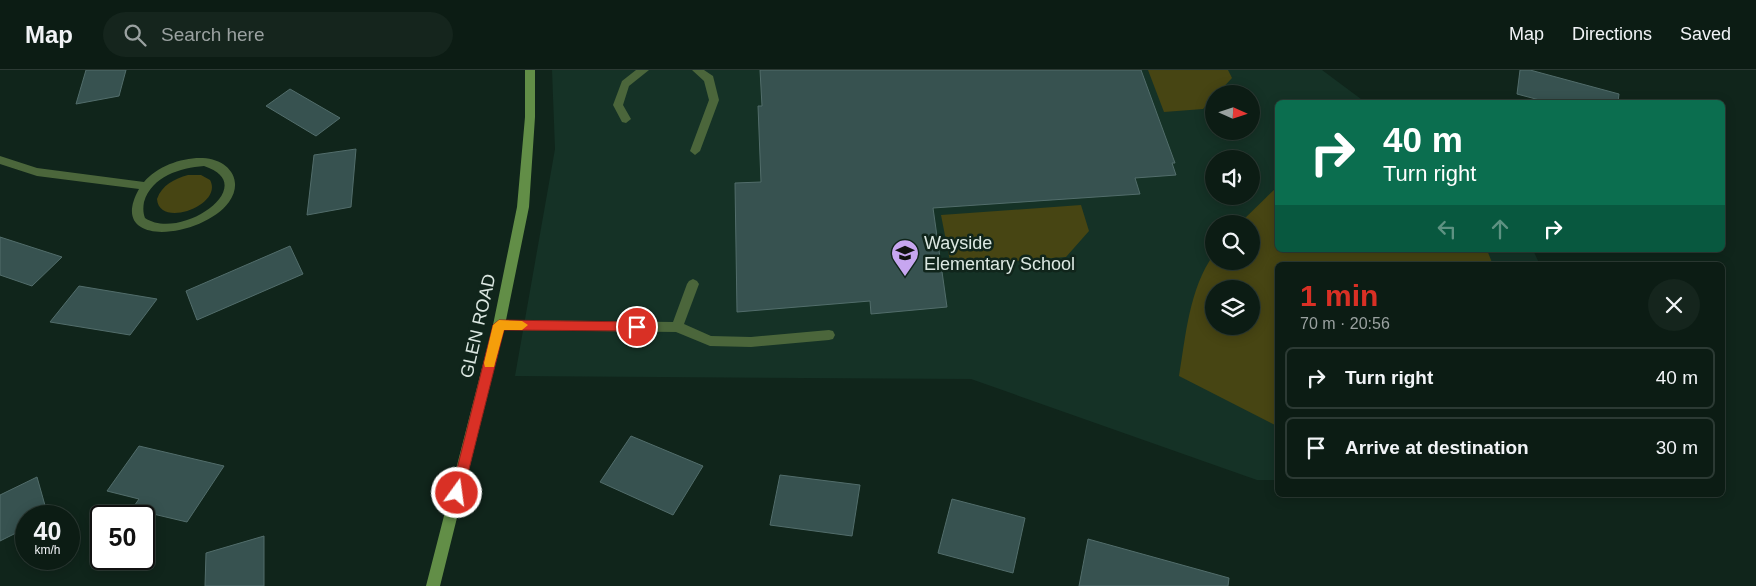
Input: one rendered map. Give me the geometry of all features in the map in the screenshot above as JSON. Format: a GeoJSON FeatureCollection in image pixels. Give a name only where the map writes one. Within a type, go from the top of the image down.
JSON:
{"type":"FeatureCollection","features":[{"type":"Feature","properties":{"kind":"main road","name":"GLEN ROAD"},"geometry":{"type":"LineString","coordinates":[[433,586],[499,325],[523,207],[530,117],[530,70]]}},
{"type":"Feature","properties":{"kind":"street"},"geometry":{"type":"LineString","coordinates":[[626,118],[618,105],[622,87],[634,75],[644,70]]}},
{"type":"Feature","properties":{"kind":"street"},"geometry":{"type":"LineString","coordinates":[[695,151],[714,100],[709,79],[697,70]]}},
{"type":"Feature","properties":{"kind":"street"},"geometry":{"type":"LineString","coordinates":[[0,160],[37,172],[146,186],[158,176],[173,168],[197,162],[218,164],[227,170],[231,180],[230,190],[224,201],[214,211],[201,220],[186,226],[171,228],[157,228],[145,223],[138,216],[136,207],[139,196],[146,186]]}},
{"type":"Feature","properties":{"kind":"street"},"geometry":{"type":"LineString","coordinates":[[676,327],[693,284]]}},
{"type":"Feature","properties":{"kind":"street"},"geometry":{"type":"LineString","coordinates":[[499,325],[676,327],[710,341],[751,342],[829,335]]}},
{"type":"Feature","properties":{"kind":"shaded area","name":"Wayside Elementary School"},"geometry":{"type":"Polygon","coordinates":[[[552,70],[1322,70],[1362,100],[1275,100],[1275,252],[1534,252],[1539,262],[1275,262],[1275,480],[1257,480],[971,379],[515,376],[555,149],[552,70]]]}},
{"type":"Feature","properties":{"kind":"shaded area"},"geometry":{"type":"Polygon","coordinates":[[[1148,70],[1228,70],[1232,78],[1225,85],[1205,85],[1205,107],[1203,109],[1164,112],[1148,70]]]}},
{"type":"Feature","properties":{"kind":"shaded area"},"geometry":{"type":"Polygon","coordinates":[[[188,175],[201,175],[210,180],[212,189],[208,198],[200,205],[178,213],[168,212],[160,208],[157,199],[165,186],[178,178],[188,175]]]}},
{"type":"Feature","properties":{"kind":"shaded area"},"geometry":{"type":"Polygon","coordinates":[[[1275,189],[1275,252],[1488,252],[1492,262],[1275,262],[1275,425],[1179,376],[1190,313],[1199,282],[1205,270],[1260,270],[1260,215],[1248,215],[1275,189]]]}},
{"type":"Feature","properties":{"kind":"shaded area"},"geometry":{"type":"Polygon","coordinates":[[[1081,205],[1089,231],[1066,257],[951,266],[941,215],[1081,205]]]}},
{"type":"Feature","properties":{"kind":"building"},"geometry":{"type":"Polygon","coordinates":[[[86,70],[126,70],[119,96],[76,104],[86,70]]]}},
{"type":"Feature","properties":{"kind":"building"},"geometry":{"type":"Polygon","coordinates":[[[760,70],[1141,70],[1175,163],[1172,163],[1176,175],[1135,178],[1140,194],[933,208],[947,307],[871,314],[870,301],[737,312],[735,183],[761,182],[758,106],[762,106],[760,70]]]}},
{"type":"Feature","properties":{"kind":"building"},"geometry":{"type":"Polygon","coordinates":[[[1520,70],[1530,70],[1619,94],[1618,100],[1540,100],[1517,94],[1520,70]]]}},
{"type":"Feature","properties":{"kind":"building"},"geometry":{"type":"Polygon","coordinates":[[[290,89],[340,118],[316,136],[266,106],[290,89]]]}},
{"type":"Feature","properties":{"kind":"building"},"geometry":{"type":"Polygon","coordinates":[[[356,149],[351,207],[307,215],[314,155],[356,149]]]}},
{"type":"Feature","properties":{"kind":"building"},"geometry":{"type":"Polygon","coordinates":[[[0,237],[62,257],[32,286],[0,275],[0,237]]]}},
{"type":"Feature","properties":{"kind":"building"},"geometry":{"type":"Polygon","coordinates":[[[290,246],[303,274],[197,320],[186,291],[290,246]]]}},
{"type":"Feature","properties":{"kind":"building"},"geometry":{"type":"Polygon","coordinates":[[[79,286],[157,299],[130,335],[50,322],[79,286]]]}},
{"type":"Feature","properties":{"kind":"building"},"geometry":{"type":"Polygon","coordinates":[[[631,436],[703,466],[673,515],[600,482],[631,436]]]}},
{"type":"Feature","properties":{"kind":"building"},"geometry":{"type":"Polygon","coordinates":[[[139,446],[224,466],[187,522],[155,514],[155,505],[135,505],[139,499],[107,491],[139,446]]]}},
{"type":"Feature","properties":{"kind":"building"},"geometry":{"type":"Polygon","coordinates":[[[780,475],[860,485],[852,536],[770,525],[780,475]]]}},
{"type":"Feature","properties":{"kind":"building"},"geometry":{"type":"Polygon","coordinates":[[[37,477],[45,505],[15,505],[15,534],[0,541],[0,495],[37,477]]]}},
{"type":"Feature","properties":{"kind":"building"},"geometry":{"type":"Polygon","coordinates":[[[952,499],[1025,518],[1013,573],[938,553],[952,499]]]}},
{"type":"Feature","properties":{"kind":"building"},"geometry":{"type":"Polygon","coordinates":[[[264,536],[264,586],[205,586],[206,553],[264,536]]]}},
{"type":"Feature","properties":{"kind":"building"},"geometry":{"type":"Polygon","coordinates":[[[1088,539],[1229,578],[1228,586],[1079,586],[1088,539]]]}},
{"type":"Feature","properties":{"kind":"slow traffic"},"geometry":{"type":"LineString","coordinates":[[490,363],[499,325],[522,325]]}},
{"type":"Feature","properties":{"kind":"place","name":"Wayside Elementary School"},"geometry":{"type":"Point","coordinates":[905,277]}},
{"type":"Feature","properties":{"kind":"route"},"geometry":{"type":"LineString","coordinates":[[457,493],[499,325],[637,327]]}}]}
